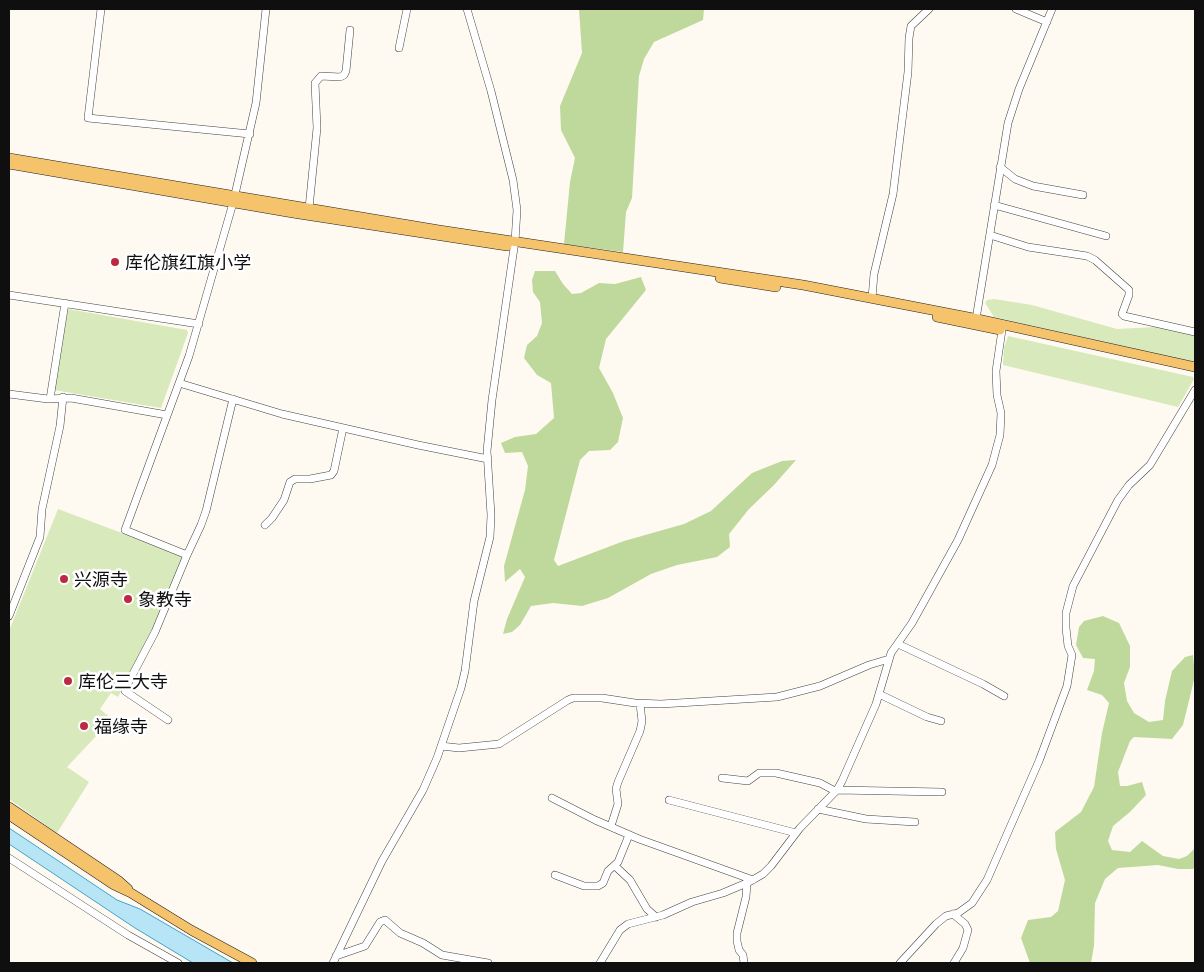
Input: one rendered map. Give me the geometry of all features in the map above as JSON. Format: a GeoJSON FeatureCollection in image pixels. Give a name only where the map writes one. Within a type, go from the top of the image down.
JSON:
{"type":"FeatureCollection","features":[{"type":"Feature","properties":{"kind":"main road"},"geometry":{"type":"LineString","coordinates":[[9,158],[234,199],[310,208],[515,244],[758,278],[872,298],[976,318],[1195,367]]}},
{"type":"Feature","properties":{"kind":"main road"},"geometry":{"type":"LineString","coordinates":[[9,164],[803,291],[1002,330],[1195,373]]}},
{"type":"Feature","properties":{"kind":"main road"},"geometry":{"type":"LineString","coordinates":[[9,808],[119,881],[132,893]]}},
{"type":"Feature","properties":{"kind":"main road"},"geometry":{"type":"LineString","coordinates":[[9,815],[114,885],[132,893],[191,930],[252,963]]}},
{"type":"Feature","properties":{"kind":"street"},"geometry":{"type":"LineString","coordinates":[[102,9],[88,118],[250,134]]}},
{"type":"Feature","properties":{"kind":"street"},"geometry":{"type":"LineString","coordinates":[[187,555],[125,530],[199,324],[234,199],[250,134],[258,90],[266,9]]}},
{"type":"Feature","properties":{"kind":"street"},"geometry":{"type":"LineString","coordinates":[[399,48],[408,9]]}},
{"type":"Feature","properties":{"kind":"street"},"geometry":{"type":"LineString","coordinates":[[334,960],[382,861],[423,790],[441,746],[465,671],[474,601],[490,537],[492,515],[488,459],[492,400],[515,244],[517,210],[513,180],[491,91],[467,9]]}},
{"type":"Feature","properties":{"kind":"street"},"geometry":{"type":"LineString","coordinates":[[872,298],[874,274],[893,194],[908,72],[911,26],[929,9]]}},
{"type":"Feature","properties":{"kind":"street"},"geometry":{"type":"LineString","coordinates":[[1016,9],[1046,22]]}},
{"type":"Feature","properties":{"kind":"street"},"geometry":{"type":"LineString","coordinates":[[976,318],[1004,137],[1012,109],[1052,9]]}},
{"type":"Feature","properties":{"kind":"street"},"geometry":{"type":"LineString","coordinates":[[310,208],[317,128],[315,83],[321,76],[344,76],[350,30]]}},
{"type":"Feature","properties":{"kind":"street"},"geometry":{"type":"LineString","coordinates":[[1000,167],[1015,178],[1033,186],[1083,195]]}},
{"type":"Feature","properties":{"kind":"street"},"geometry":{"type":"LineString","coordinates":[[994,205],[1106,236]]}},
{"type":"Feature","properties":{"kind":"street"},"geometry":{"type":"LineString","coordinates":[[990,234],[1028,247],[1087,256],[1095,260],[1129,290],[1130,295],[1122,314],[1124,316],[1195,332]]}},
{"type":"Feature","properties":{"kind":"street"},"geometry":{"type":"LineString","coordinates":[[9,295],[199,324]]}},
{"type":"Feature","properties":{"kind":"street"},"geometry":{"type":"LineString","coordinates":[[50,399],[65,303]]}},
{"type":"Feature","properties":{"kind":"street"},"geometry":{"type":"LineString","coordinates":[[600,963],[620,930],[628,924],[656,917],[750,882],[771,866],[796,833],[836,791],[869,721],[889,659],[920,609],[958,540],[992,465],[1000,435],[996,371],[1002,330]]}},
{"type":"Feature","properties":{"kind":"street"},"geometry":{"type":"LineString","coordinates":[[179,383],[282,414],[488,459]]}},
{"type":"Feature","properties":{"kind":"street"},"geometry":{"type":"LineString","coordinates":[[900,963],[936,924],[946,916],[958,913],[972,903],[987,880],[1039,761],[1067,686],[1072,655],[1068,646],[1066,614],[1073,586],[1118,500],[1129,485],[1150,465],[1195,390]]}},
{"type":"Feature","properties":{"kind":"street"},"geometry":{"type":"LineString","coordinates":[[9,394],[50,399],[63,397],[167,415]]}},
{"type":"Feature","properties":{"kind":"street"},"geometry":{"type":"LineString","coordinates":[[9,616],[40,537],[42,509],[60,426],[63,397]]}},
{"type":"Feature","properties":{"kind":"street"},"geometry":{"type":"LineString","coordinates":[[168,720],[125,691],[125,688],[154,632],[201,525],[233,399]]}},
{"type":"Feature","properties":{"kind":"street"},"geometry":{"type":"LineString","coordinates":[[266,526],[284,500],[290,482],[295,479],[310,479],[330,474],[334,471],[343,428]]}},
{"type":"Feature","properties":{"kind":"street"},"geometry":{"type":"LineString","coordinates":[[898,644],[983,684],[1004,696]]}},
{"type":"Feature","properties":{"kind":"street"},"geometry":{"type":"LineString","coordinates":[[441,746],[459,748],[499,744],[573,698],[602,698],[640,704],[777,697],[820,686],[869,665],[889,659]]}},
{"type":"Feature","properties":{"kind":"street"},"geometry":{"type":"LineString","coordinates":[[879,694],[941,721]]}},
{"type":"Feature","properties":{"kind":"street"},"geometry":{"type":"LineString","coordinates":[[611,826],[618,804],[616,788],[640,730],[642,721],[640,704]]}},
{"type":"Feature","properties":{"kind":"street"},"geometry":{"type":"LineString","coordinates":[[722,778],[748,781],[759,773],[776,773],[820,783],[836,791],[942,792]]}},
{"type":"Feature","properties":{"kind":"street"},"geometry":{"type":"LineString","coordinates":[[552,798],[629,835],[750,882]]}},
{"type":"Feature","properties":{"kind":"street"},"geometry":{"type":"LineString","coordinates":[[670,800],[796,833]]}},
{"type":"Feature","properties":{"kind":"street"},"geometry":{"type":"LineString","coordinates":[[818,809],[866,818],[916,822]]}},
{"type":"Feature","properties":{"kind":"street"},"geometry":{"type":"LineString","coordinates":[[555,875],[584,886],[598,886],[603,883],[608,872],[618,862],[629,835]]}},
{"type":"Feature","properties":{"kind":"street"},"geometry":{"type":"LineString","coordinates":[[9,858],[128,935],[178,963]]}},
{"type":"Feature","properties":{"kind":"street"},"geometry":{"type":"LineString","coordinates":[[614,866],[630,880],[647,908],[656,917]]}},
{"type":"Feature","properties":{"kind":"street"},"geometry":{"type":"LineString","coordinates":[[744,963],[743,955],[739,950],[737,933],[750,882]]}},
{"type":"Feature","properties":{"kind":"street"},"geometry":{"type":"LineString","coordinates":[[953,914],[965,924],[968,930],[963,948],[954,963]]}},
{"type":"Feature","properties":{"kind":"street"},"geometry":{"type":"LineString","coordinates":[[334,960],[365,946],[380,922],[385,920],[400,933],[423,943],[442,956],[488,963]]}},
{"type":"Feature","properties":{"kind":"green space"},"geometry":{"type":"Polygon","coordinates":[[[579,9],[704,9],[703,20],[654,42],[644,59],[639,76],[632,198],[626,212],[623,252],[564,244],[570,182],[575,158],[561,130],[560,106],[582,53],[579,9]]]}},
{"type":"Feature","properties":{"kind":"green space"},"geometry":{"type":"Polygon","coordinates":[[[535,271],[555,271],[572,294],[581,293],[599,283],[615,284],[641,277],[646,290],[606,339],[599,368],[613,393],[623,418],[618,442],[610,450],[589,451],[580,460],[554,560],[558,566],[624,541],[684,524],[711,511],[752,473],[782,461],[796,460],[749,509],[729,534],[730,547],[717,557],[677,565],[651,574],[608,598],[582,606],[553,603],[531,606],[520,625],[512,632],[503,634],[507,619],[525,577],[520,569],[505,582],[504,566],[525,490],[528,466],[522,452],[505,453],[501,443],[515,437],[536,434],[554,418],[551,383],[537,375],[524,358],[527,345],[537,336],[542,323],[540,302],[533,292],[532,280],[535,271]]]}},
{"type":"Feature","properties":{"kind":"green space"},"geometry":{"type":"Polygon","coordinates":[[[994,299],[1032,305],[1117,329],[1156,327],[1171,328],[1195,334],[1195,363],[994,317],[985,303],[987,300],[994,299]]]}},
{"type":"Feature","properties":{"kind":"green space"},"geometry":{"type":"Polygon","coordinates":[[[68,309],[187,330],[188,333],[161,408],[54,390],[68,309]]]}},
{"type":"Feature","properties":{"kind":"green space"},"geometry":{"type":"Polygon","coordinates":[[[1008,336],[1193,377],[1194,379],[1178,407],[1003,365],[1004,348],[1008,336]]]}},
{"type":"Feature","properties":{"kind":"green space","name":"库伦三大寺"},"geometry":{"type":"Polygon","coordinates":[[[58,509],[183,556],[158,617],[118,697],[111,693],[100,709],[113,720],[104,734],[100,732],[67,767],[89,782],[57,833],[9,799],[9,631],[58,509]]]}},
{"type":"Feature","properties":{"kind":"green space"},"geometry":{"type":"Polygon","coordinates":[[[1103,616],[1119,623],[1130,646],[1130,667],[1124,683],[1127,701],[1134,713],[1149,722],[1163,720],[1172,671],[1185,657],[1193,655],[1195,676],[1183,725],[1172,739],[1134,737],[1130,741],[1118,772],[1120,786],[1142,782],[1146,795],[1113,826],[1108,841],[1112,850],[1130,852],[1142,841],[1163,856],[1179,859],[1187,856],[1195,848],[1195,866],[1193,869],[1178,869],[1158,865],[1118,868],[1105,879],[1095,903],[1094,946],[1091,963],[1030,963],[1021,938],[1028,920],[1051,917],[1058,911],[1065,880],[1056,849],[1055,832],[1081,812],[1094,787],[1102,733],[1109,703],[1102,695],[1087,690],[1094,671],[1095,659],[1083,658],[1076,645],[1079,627],[1084,621],[1103,616]]]}},
{"type":"Feature","properties":{"kind":"water"},"geometry":{"type":"Polygon","coordinates":[[[9,828],[117,900],[140,909],[233,963],[193,963],[135,928],[9,844],[9,828]]]}},
{"type":"Feature","properties":{"kind":"place","name":"库伦旗红旗小学"},"geometry":{"type":"Point","coordinates":[115,262]}},
{"type":"Feature","properties":{"kind":"place","name":"兴源寺"},"geometry":{"type":"Point","coordinates":[64,579]}},
{"type":"Feature","properties":{"kind":"place","name":"象教寺"},"geometry":{"type":"Point","coordinates":[128,599]}},
{"type":"Feature","properties":{"kind":"place","name":"库伦三大寺"},"geometry":{"type":"Point","coordinates":[68,681]}},
{"type":"Feature","properties":{"kind":"place","name":"福缘寺"},"geometry":{"type":"Point","coordinates":[84,726]}}]}
